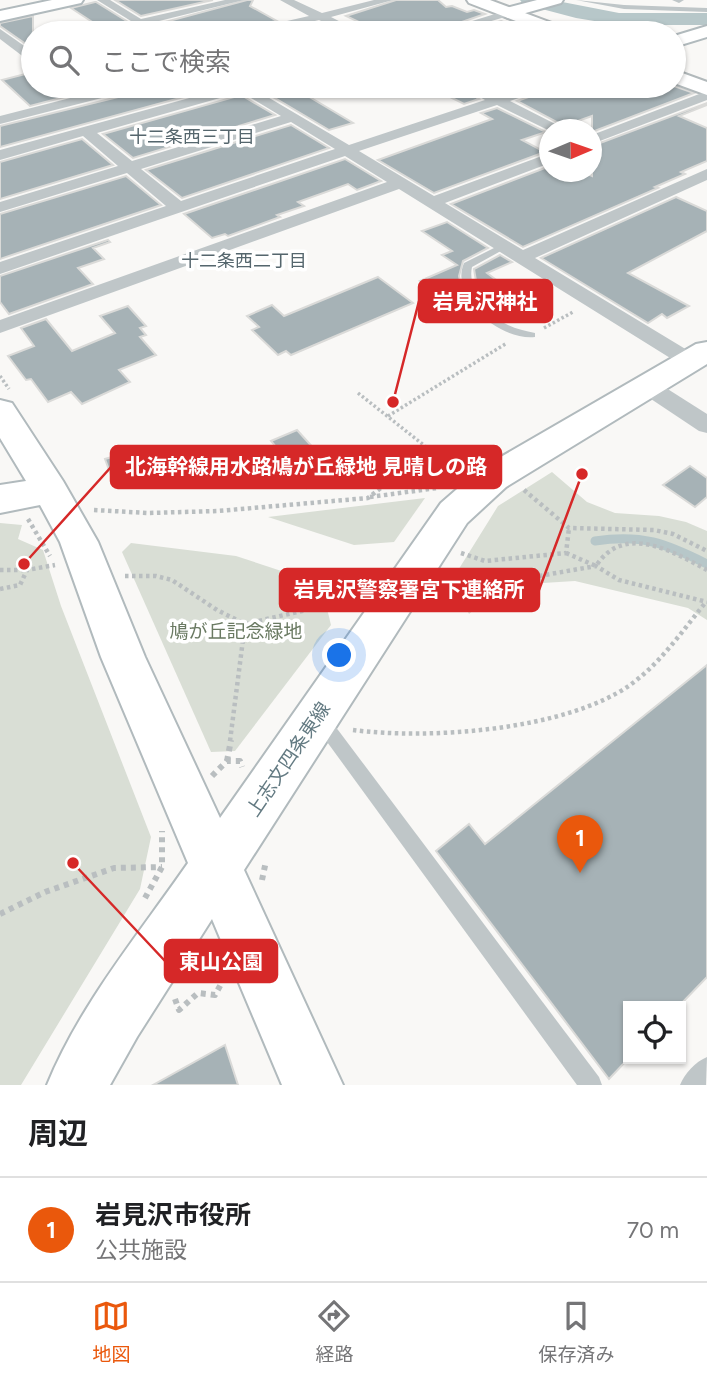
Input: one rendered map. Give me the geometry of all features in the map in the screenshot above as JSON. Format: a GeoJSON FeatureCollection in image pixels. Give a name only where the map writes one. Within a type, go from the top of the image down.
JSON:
{"type":"FeatureCollection","features":[{"type":"Feature","properties":{"kind":"main road"},"geometry":{"type":"LineString","coordinates":[[0,16],[75,0]]}},
{"type":"Feature","properties":{"kind":"main road"},"geometry":{"type":"LineString","coordinates":[[475,0],[530,21]]}},
{"type":"Feature","properties":{"kind":"main road"},"geometry":{"type":"LineString","coordinates":[[508,13],[555,0]]}},
{"type":"Feature","properties":{"kind":"main road"},"geometry":{"type":"LineString","coordinates":[[686,38],[706,32]]}},
{"type":"Feature","properties":{"kind":"main road"},"geometry":{"type":"LineString","coordinates":[[686,81],[707,89]]}},
{"type":"Feature","properties":{"kind":"main road","name":"上志文四条東線"},"geometry":{"type":"LineString","coordinates":[[77,1085],[116,1016],[257,805],[340,727],[454,513],[493,478],[699,356]]}},
{"type":"Feature","properties":{"kind":"main road"},"geometry":{"type":"LineString","coordinates":[[8,405],[79,542],[123,657],[313,1085]]}},
{"type":"Feature","properties":{"kind":"main road"},"geometry":{"type":"LineString","coordinates":[[0,499],[50,490]]}},
{"type":"Feature","properties":{"kind":"street"},"geometry":{"type":"LineString","coordinates":[[102,0],[136,21]]}},
{"type":"Feature","properties":{"kind":"street"},"geometry":{"type":"LineString","coordinates":[[148,21],[239,0]]}},
{"type":"Feature","properties":{"kind":"street"},"geometry":{"type":"LineString","coordinates":[[285,0],[331,21]]}},
{"type":"Feature","properties":{"kind":"street"},"geometry":{"type":"LineString","coordinates":[[300,21],[388,0]]}},
{"type":"Feature","properties":{"kind":"street"},"geometry":{"type":"LineString","coordinates":[[480,21],[508,13]]}},
{"type":"Feature","properties":{"kind":"street"},"geometry":{"type":"LineString","coordinates":[[0,33],[21,49]]}},
{"type":"Feature","properties":{"kind":"street"},"geometry":{"type":"LineString","coordinates":[[602,137],[707,95]]}},
{"type":"Feature","properties":{"kind":"street"},"geometry":{"type":"LineString","coordinates":[[0,120],[85,98]]}},
{"type":"Feature","properties":{"kind":"street"},"geometry":{"type":"LineString","coordinates":[[0,155],[203,98]]}},
{"type":"Feature","properties":{"kind":"street"},"geometry":{"type":"LineString","coordinates":[[263,98],[592,302],[699,356]]}},
{"type":"Feature","properties":{"kind":"street"},"geometry":{"type":"LineString","coordinates":[[493,98],[539,120]]}},
{"type":"Feature","properties":{"kind":"street"},"geometry":{"type":"LineString","coordinates":[[0,268],[503,98]]}},
{"type":"Feature","properties":{"kind":"street"},"geometry":{"type":"LineString","coordinates":[[0,206],[293,117]]}},
{"type":"Feature","properties":{"kind":"street"},"geometry":{"type":"LineString","coordinates":[[87,132],[179,208]]}},
{"type":"Feature","properties":{"kind":"street"},"geometry":{"type":"LineString","coordinates":[[431,203],[539,161]]}},
{"type":"Feature","properties":{"kind":"street"},"geometry":{"type":"LineString","coordinates":[[520,258],[707,174]]}},
{"type":"Feature","properties":{"kind":"street"},"geometry":{"type":"LineString","coordinates":[[0,327],[399,183]]}},
{"type":"Feature","properties":{"kind":"street"},"geometry":{"type":"LineString","coordinates":[[648,386],[707,425]]}},
{"type":"Feature","properties":{"kind":"lane"},"geometry":{"type":"LineString","coordinates":[[579,0],[624,7],[707,10]]}},
{"type":"Feature","properties":{"kind":"lane"},"geometry":{"type":"LineString","coordinates":[[503,247],[467,265],[464,271],[468,285],[485,314],[499,326],[531,335]]}},
{"type":"Feature","properties":{"kind":"lane"},"geometry":{"type":"LineString","coordinates":[[340,727],[591,1085]]}},
{"type":"Feature","properties":{"kind":"lane"},"geometry":{"type":"LineString","coordinates":[[691,1085],[707,1068]]}},
{"type":"Feature","properties":{"kind":"path"},"geometry":{"type":"LineString","coordinates":[[388,416],[518,337],[531,335],[592,302]]}},
{"type":"Feature","properties":{"kind":"path"},"geometry":{"type":"LineString","coordinates":[[0,376],[8,405]]}},
{"type":"Feature","properties":{"kind":"path"},"geometry":{"type":"LineString","coordinates":[[358,393],[460,473]]}},
{"type":"Feature","properties":{"kind":"path"},"geometry":{"type":"LineString","coordinates":[[96,520],[90,509],[148,513],[218,511],[368,498],[401,472],[437,457]]}},
{"type":"Feature","properties":{"kind":"path"},"geometry":{"type":"LineString","coordinates":[[517,485],[569,528],[654,530],[673,534],[707,551]]}},
{"type":"Feature","properties":{"kind":"path"},"geometry":{"type":"LineString","coordinates":[[566,553],[569,528]]}},
{"type":"Feature","properties":{"kind":"path"},"geometry":{"type":"LineString","coordinates":[[453,563],[466,541]]}},
{"type":"Feature","properties":{"kind":"path"},"geometry":{"type":"LineString","coordinates":[[436,595],[453,596],[495,583],[568,574],[596,566],[610,550],[625,545],[662,547],[707,570]]}},
{"type":"Feature","properties":{"kind":"path"},"geometry":{"type":"LineString","coordinates":[[340,727],[381,734],[488,728],[531,723],[571,713],[618,693],[651,668],[707,602],[619,580],[566,553],[485,561],[458,552]]}},
{"type":"Feature","properties":{"kind":"path"},"geometry":{"type":"LineString","coordinates":[[0,570],[27,570],[55,565]]}},
{"type":"Feature","properties":{"kind":"path"},"geometry":{"type":"LineString","coordinates":[[119,565],[130,589]]}},
{"type":"Feature","properties":{"kind":"path"},"geometry":{"type":"LineString","coordinates":[[0,589],[11,585],[20,586],[27,570]]}},
{"type":"Feature","properties":{"kind":"path"},"geometry":{"type":"LineString","coordinates":[[125,576],[156,576],[172,580],[217,610],[245,624],[328,605]]}},
{"type":"Feature","properties":{"kind":"path"},"geometry":{"type":"LineString","coordinates":[[428,607],[441,585]]}},
{"type":"Feature","properties":{"kind":"path"},"geometry":{"type":"LineString","coordinates":[[204,766],[209,779],[226,761],[235,716],[245,624]]}},
{"type":"Feature","properties":{"kind":"path"},"geometry":{"type":"LineString","coordinates":[[226,761],[240,761],[257,805]]}},
{"type":"Feature","properties":{"kind":"path"},"geometry":{"type":"LineString","coordinates":[[0,914],[45,892],[114,868],[162,867]]}},
{"type":"Feature","properties":{"kind":"green space"},"geometry":{"type":"Polygon","coordinates":[[[552,472],[587,502],[615,513],[659,516],[686,522],[707,531],[707,620],[688,608],[575,581],[511,585],[498,589],[469,614],[452,580],[498,506],[552,472]]]}},
{"type":"Feature","properties":{"kind":"green space"},"geometry":{"type":"Polygon","coordinates":[[[425,498],[394,542],[354,545],[268,517],[425,498]]]}},
{"type":"Feature","properties":{"kind":"green space"},"geometry":{"type":"Polygon","coordinates":[[[0,523],[22,525],[18,539],[43,550],[61,606],[151,837],[140,889],[21,1085],[0,1085],[0,523]]]}},
{"type":"Feature","properties":{"kind":"green space","name":"鳩が丘記念緑地"},"geometry":{"type":"Polygon","coordinates":[[[131,543],[236,556],[321,584],[331,625],[235,751],[211,752],[122,552],[131,543]]]}},
{"type":"Feature","properties":{"kind":"building"},"geometry":{"type":"Polygon","coordinates":[[[115,0],[213,0],[141,16],[115,0]]]}},
{"type":"Feature","properties":{"kind":"building"},"geometry":{"type":"Polygon","coordinates":[[[253,0],[250,6],[277,21],[169,21],[253,0]]]}},
{"type":"Feature","properties":{"kind":"building"},"geometry":{"type":"Polygon","coordinates":[[[396,0],[438,0],[446,7],[485,14],[465,21],[357,21],[346,16],[396,0]]]}},
{"type":"Feature","properties":{"kind":"building"},"geometry":{"type":"Polygon","coordinates":[[[95,2],[126,21],[91,21],[71,8],[95,2]]]}},
{"type":"Feature","properties":{"kind":"building"},"geometry":{"type":"Polygon","coordinates":[[[33,16],[33,21],[21,21],[21,41],[0,26],[0,23],[33,16]]]}},
{"type":"Feature","properties":{"kind":"building"},"geometry":{"type":"Polygon","coordinates":[[[21,75],[21,98],[2,80],[21,75]]]}},
{"type":"Feature","properties":{"kind":"building"},"geometry":{"type":"Polygon","coordinates":[[[21,98],[61,98],[30,106],[21,98]]]}},
{"type":"Feature","properties":{"kind":"building"},"geometry":{"type":"Polygon","coordinates":[[[114,98],[180,98],[0,147],[0,126],[114,98]]]}},
{"type":"Feature","properties":{"kind":"building"},"geometry":{"type":"Polygon","coordinates":[[[230,98],[246,98],[275,115],[133,158],[103,134],[230,98]]]}},
{"type":"Feature","properties":{"kind":"building"},"geometry":{"type":"Polygon","coordinates":[[[275,98],[311,98],[353,123],[329,130],[275,98]]]}},
{"type":"Feature","properties":{"kind":"building"},"geometry":{"type":"Polygon","coordinates":[[[452,98],[479,99],[464,104],[452,98]]]}},
{"type":"Feature","properties":{"kind":"building"},"geometry":{"type":"Polygon","coordinates":[[[526,98],[681,98],[602,128],[602,119],[592,119],[592,116],[584,119],[551,119],[517,101],[526,98]]]}},
{"type":"Feature","properties":{"kind":"building"},"geometry":{"type":"Polygon","coordinates":[[[707,103],[679,116],[707,128],[707,161],[655,187],[658,188],[523,247],[451,204],[539,170],[539,182],[602,182],[602,142],[707,103]]]}},
{"type":"Feature","properties":{"kind":"building"},"geometry":{"type":"Polygon","coordinates":[[[497,108],[539,129],[539,134],[522,140],[539,149],[539,154],[434,193],[378,160],[492,119],[481,113],[497,108]]]}},
{"type":"Feature","properties":{"kind":"building"},"geometry":{"type":"Polygon","coordinates":[[[291,125],[329,148],[182,198],[146,170],[291,125]]]}},
{"type":"Feature","properties":{"kind":"building"},"geometry":{"type":"Polygon","coordinates":[[[82,139],[113,165],[0,199],[0,162],[82,139]]]}},
{"type":"Feature","properties":{"kind":"building"},"geometry":{"type":"Polygon","coordinates":[[[345,159],[381,181],[357,190],[348,184],[298,202],[304,206],[228,236],[225,234],[212,238],[184,214],[345,159]]]}},
{"type":"Feature","properties":{"kind":"building"},"geometry":{"type":"Polygon","coordinates":[[[126,176],[161,205],[0,259],[0,214],[126,176]]]}},
{"type":"Feature","properties":{"kind":"building"},"geometry":{"type":"Polygon","coordinates":[[[676,197],[707,211],[707,231],[628,273],[689,306],[667,318],[662,314],[648,323],[541,258],[676,197]]]}},
{"type":"Feature","properties":{"kind":"building"},"geometry":{"type":"Polygon","coordinates":[[[447,222],[488,248],[463,261],[459,276],[463,293],[447,300],[420,281],[457,265],[442,255],[452,251],[422,231],[447,222]]]}},
{"type":"Feature","properties":{"kind":"building"},"geometry":{"type":"Polygon","coordinates":[[[108,240],[110,242],[93,248],[104,259],[78,268],[93,284],[9,314],[0,302],[0,276],[108,240]]]}},
{"type":"Feature","properties":{"kind":"building"},"geometry":{"type":"Polygon","coordinates":[[[500,255],[512,262],[487,273],[495,279],[477,287],[474,269],[500,255]]]}},
{"type":"Feature","properties":{"kind":"building"},"geometry":{"type":"Polygon","coordinates":[[[378,277],[413,303],[291,355],[286,351],[278,355],[252,330],[259,327],[247,316],[272,305],[284,316],[378,277]]]}},
{"type":"Feature","properties":{"kind":"building"},"geometry":{"type":"Polygon","coordinates":[[[128,306],[146,326],[140,328],[146,335],[140,337],[156,355],[119,370],[130,382],[82,404],[71,392],[48,402],[31,379],[26,380],[8,356],[34,346],[21,328],[46,319],[72,351],[115,333],[100,316],[128,306]]]}},
{"type":"Feature","properties":{"kind":"building"},"geometry":{"type":"Polygon","coordinates":[[[297,430],[336,473],[307,488],[288,467],[292,466],[271,441],[297,430]]]}},
{"type":"Feature","properties":{"kind":"building"},"geometry":{"type":"Polygon","coordinates":[[[129,452],[136,470],[112,478],[105,459],[129,452]]]}},
{"type":"Feature","properties":{"kind":"building"},"geometry":{"type":"Polygon","coordinates":[[[690,466],[707,478],[707,497],[695,507],[663,485],[690,466]]]}},
{"type":"Feature","properties":{"kind":"building"},"geometry":{"type":"Polygon","coordinates":[[[707,665],[707,977],[684,1001],[623,1001],[623,1064],[609,1079],[436,851],[469,824],[485,844],[707,665]]]}},
{"type":"Feature","properties":{"kind":"building"},"geometry":{"type":"Polygon","coordinates":[[[225,1045],[238,1085],[153,1085],[225,1045]]]}},
{"type":"Feature","properties":{"kind":"waterway"},"geometry":{"type":"LineString","coordinates":[[530,0],[576,12],[619,19],[707,19]]}},
{"type":"Feature","properties":{"kind":"waterway"},"geometry":{"type":"LineString","coordinates":[[595,541],[626,539],[653,542],[707,564]]}},
{"type":"Feature","properties":{"kind":"place","name":"岩見沢神社"},"geometry":{"type":"Point","coordinates":[393,402]}},
{"type":"Feature","properties":{"kind":"place","name":"岩見沢警察署宮下連絡所"},"geometry":{"type":"Point","coordinates":[582,474]}},
{"type":"Feature","properties":{"kind":"place","name":"北海幹線用水路鳩が丘緑地 見晴しの路"},"geometry":{"type":"Point","coordinates":[24,564]}},
{"type":"Feature","properties":{"kind":"place","name":"東山公園"},"geometry":{"type":"Point","coordinates":[73,863]}},
{"type":"Feature","properties":{"kind":"place","name":"岩見沢市役所"},"geometry":{"type":"Point","coordinates":[580,873]}},
{"type":"Feature","properties":{"kind":"district","name":"十二条西三丁目"},"geometry":{"type":"Point","coordinates":[192,137]}},
{"type":"Feature","properties":{"kind":"district","name":"十二条西二丁目"},"geometry":{"type":"Point","coordinates":[244,261]}}]}
